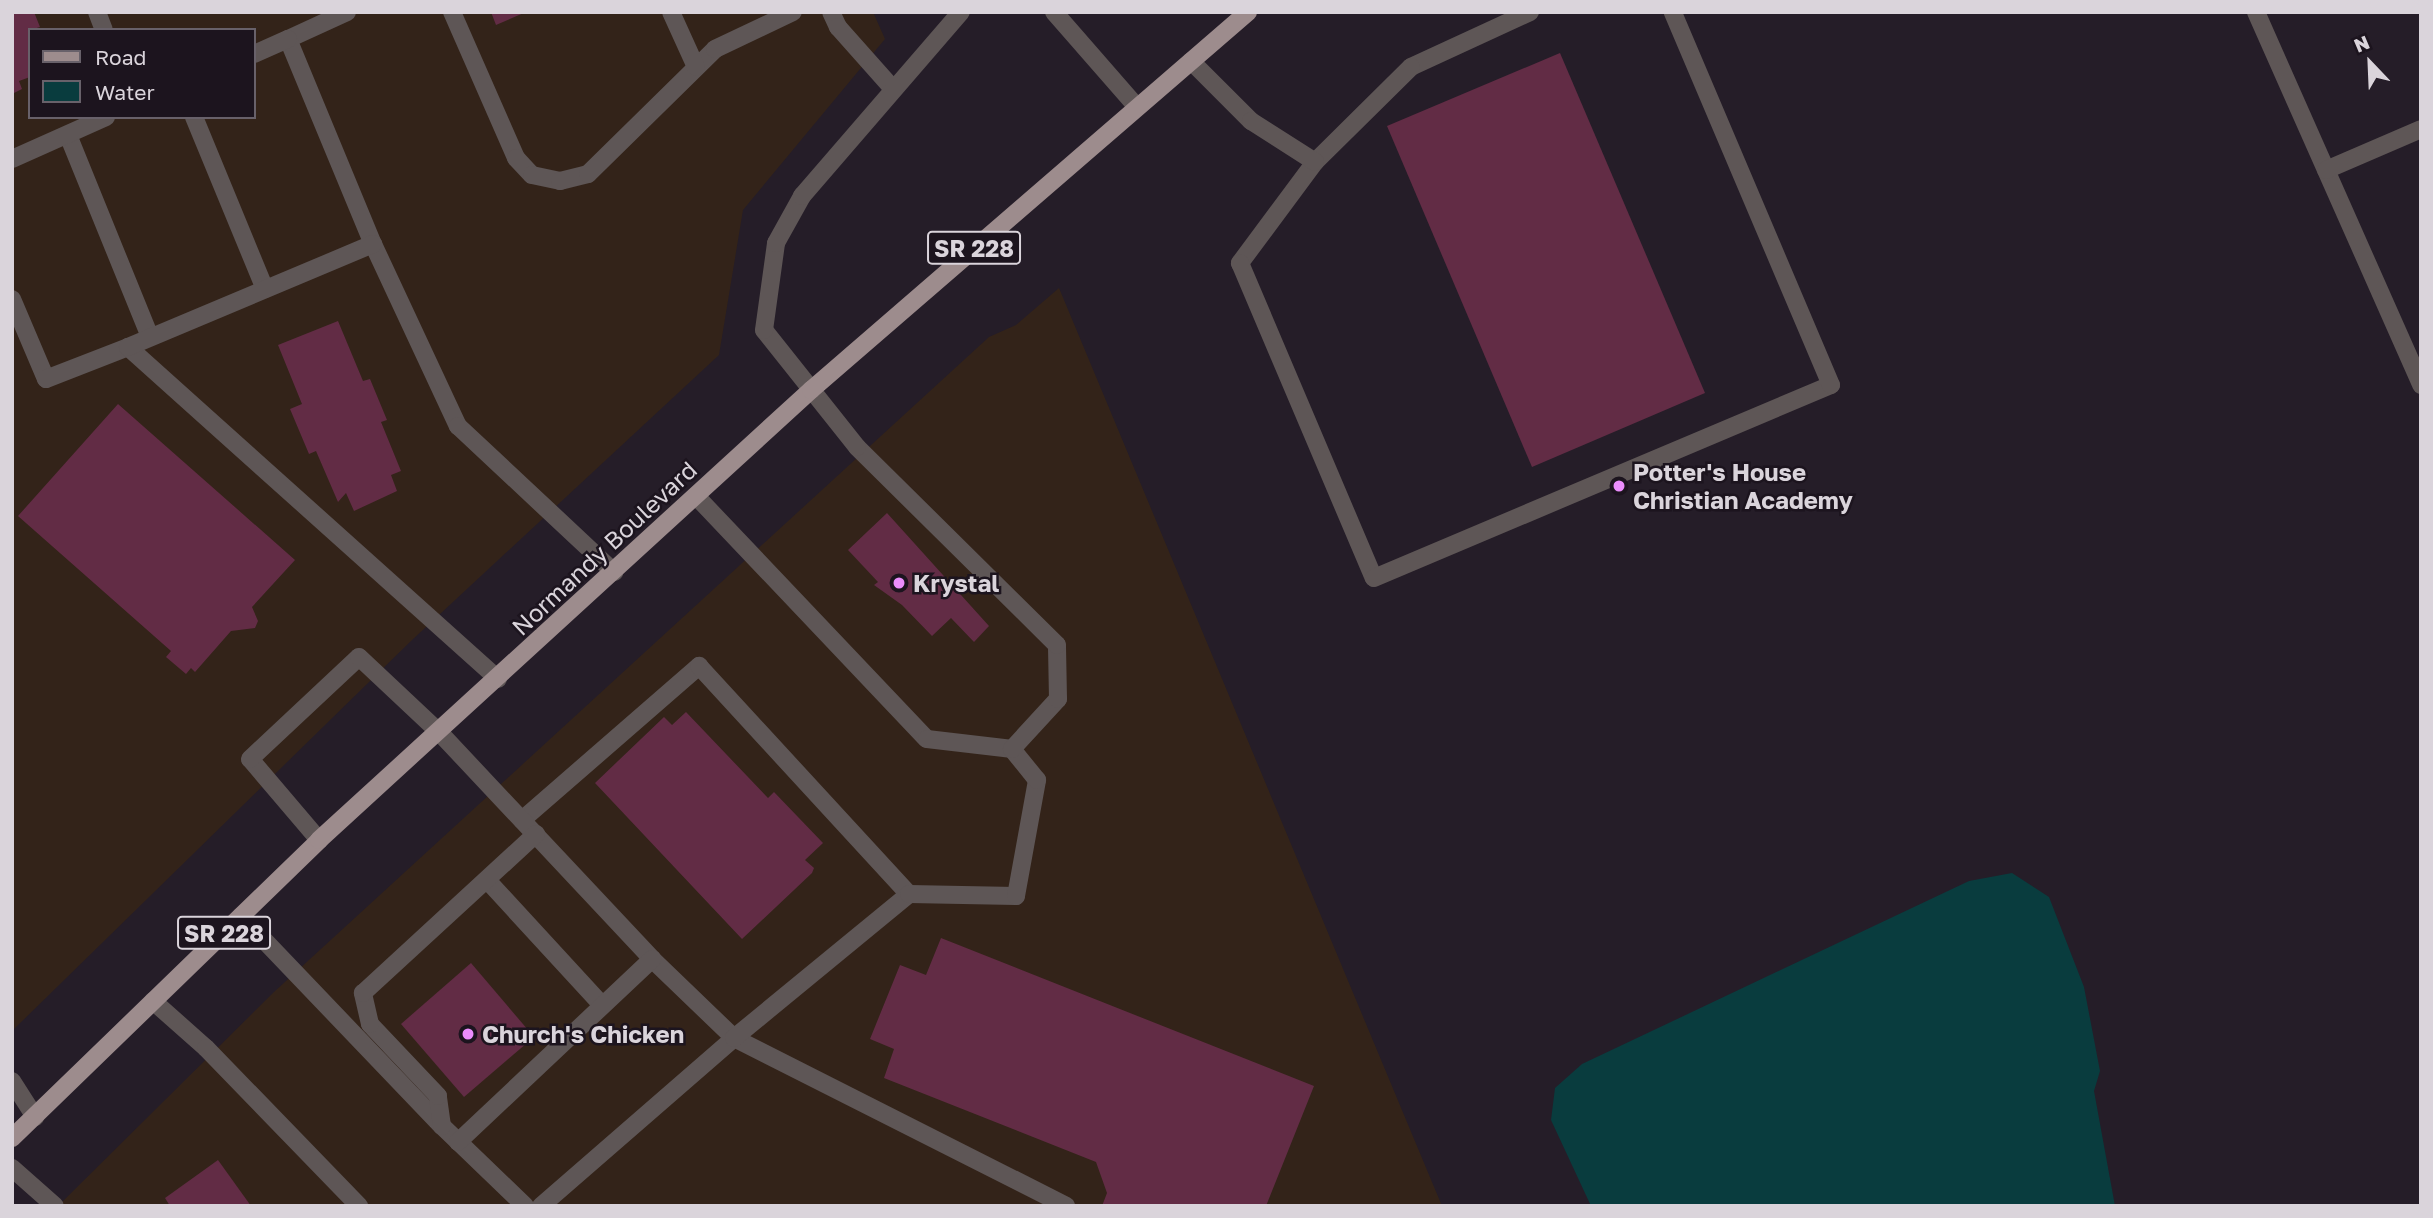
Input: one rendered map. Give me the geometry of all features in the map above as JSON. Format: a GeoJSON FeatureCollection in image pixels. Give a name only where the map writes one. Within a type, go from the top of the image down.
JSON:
{"type":"FeatureCollection","features":[{"type":"Feature","properties":{"kind":"main road","name":"Normandy Boulevard"},"geometry":{"type":"LineString","coordinates":[[12,1139],[319,840],[440,733],[811,390],[1248,12]]}},
{"type":"Feature","properties":{"kind":"street"},"geometry":{"type":"LineString","coordinates":[[256,53],[347,12]]}},
{"type":"Feature","properties":{"kind":"street"},"geometry":{"type":"LineString","coordinates":[[452,12],[516,158],[532,175],[560,181],[588,174],[715,49],[793,12]]}},
{"type":"Feature","properties":{"kind":"street"},"geometry":{"type":"LineString","coordinates":[[671,12],[696,67]]}},
{"type":"Feature","properties":{"kind":"street"},"geometry":{"type":"LineString","coordinates":[[831,12],[838,27],[893,89]]}},
{"type":"Feature","properties":{"kind":"street"},"geometry":{"type":"LineString","coordinates":[[961,12],[802,196],[776,243],[764,330],[857,447],[1057,645],[1058,699],[1012,749]]}},
{"type":"Feature","properties":{"kind":"street"},"geometry":{"type":"LineString","coordinates":[[1054,12],[1137,107]]}},
{"type":"Feature","properties":{"kind":"street"},"geometry":{"type":"LineString","coordinates":[[1530,12],[1410,67],[1315,162],[1240,263],[1374,578],[1831,385],[1673,12]]}},
{"type":"Feature","properties":{"kind":"street"},"geometry":{"type":"LineString","coordinates":[[2256,12],[2421,385]]}},
{"type":"Feature","properties":{"kind":"street"},"geometry":{"type":"LineString","coordinates":[[288,39],[373,244],[458,426],[614,572]]}},
{"type":"Feature","properties":{"kind":"street"},"geometry":{"type":"LineString","coordinates":[[1191,61],[1251,121],[1315,162]]}},
{"type":"Feature","properties":{"kind":"street"},"geometry":{"type":"LineString","coordinates":[[12,159],[102,119]]}},
{"type":"Feature","properties":{"kind":"street"},"geometry":{"type":"LineString","coordinates":[[195,119],[265,289]]}},
{"type":"Feature","properties":{"kind":"street"},"geometry":{"type":"LineString","coordinates":[[2326,170],[2421,129]]}},
{"type":"Feature","properties":{"kind":"street"},"geometry":{"type":"LineString","coordinates":[[68,135],[150,337]]}},
{"type":"Feature","properties":{"kind":"street"},"geometry":{"type":"LineString","coordinates":[[12,299],[46,379],[373,244]]}},
{"type":"Feature","properties":{"kind":"street"},"geometry":{"type":"LineString","coordinates":[[128,347],[498,679]]}},
{"type":"Feature","properties":{"kind":"street"},"geometry":{"type":"LineString","coordinates":[[541,1206],[734,1038],[909,894],[1016,896],[1037,780],[1012,749],[927,739],[696,496]]}},
{"type":"Feature","properties":{"kind":"street"},"geometry":{"type":"LineString","coordinates":[[319,840],[250,760],[359,657],[440,733],[652,959],[734,1038],[1066,1206]]}},
{"type":"Feature","properties":{"kind":"street"},"geometry":{"type":"LineString","coordinates":[[523,820],[699,666],[909,894]]}},
{"type":"Feature","properties":{"kind":"street"},"geometry":{"type":"LineString","coordinates":[[442,1126],[438,1096],[370,1024],[363,993],[536,834]]}},
{"type":"Feature","properties":{"kind":"street"},"geometry":{"type":"LineString","coordinates":[[487,880],[602,1005]]}},
{"type":"Feature","properties":{"kind":"street"},"geometry":{"type":"LineString","coordinates":[[242,916],[442,1126],[525,1206]]}},
{"type":"Feature","properties":{"kind":"street"},"geometry":{"type":"LineString","coordinates":[[458,1142],[652,959]]}},
{"type":"Feature","properties":{"kind":"street"},"geometry":{"type":"LineString","coordinates":[[153,1001],[206,1048],[359,1206]]}},
{"type":"Feature","properties":{"kind":"street"},"geometry":{"type":"LineString","coordinates":[[12,1081],[35,1117]]}},
{"type":"Feature","properties":{"kind":"street"},"geometry":{"type":"LineString","coordinates":[[12,1168],[55,1206]]}},
{"type":"Feature","properties":{"kind":"shaded area"},"geometry":{"type":"Polygon","coordinates":[[[12,12],[873,12],[885,39],[743,210],[719,355],[411,641],[12,1031],[12,12]]]}},
{"type":"Feature","properties":{"kind":"shaded area"},"geometry":{"type":"Polygon","coordinates":[[[1059,288],[1442,1206],[58,1206],[274,992],[989,337],[1016,325],[1059,288]]]}},
{"type":"Feature","properties":{"kind":"water"},"geometry":{"type":"Polygon","coordinates":[[[2012,873],[2049,897],[2084,987],[2100,1071],[2094,1091],[2115,1206],[1591,1206],[1551,1120],[1555,1088],[1582,1064],[1969,881],[2012,873]]]}},
{"type":"Feature","properties":{"kind":"building"},"geometry":{"type":"Polygon","coordinates":[[[12,12],[34,12],[40,27],[28,28],[28,78],[19,81],[22,89],[12,94],[12,12]]]}},
{"type":"Feature","properties":{"kind":"building"},"geometry":{"type":"Polygon","coordinates":[[[491,12],[526,12],[496,25],[491,12]]]}},
{"type":"Feature","properties":{"kind":"building"},"geometry":{"type":"Polygon","coordinates":[[[1560,53],[1705,393],[1532,467],[1387,126],[1560,53]]]}},
{"type":"Feature","properties":{"kind":"building"},"geometry":{"type":"Polygon","coordinates":[[[338,321],[363,381],[370,379],[387,420],[381,422],[401,471],[391,475],[397,491],[354,511],[346,493],[338,502],[316,451],[309,454],[290,409],[302,404],[278,345],[338,321]]]}},
{"type":"Feature","properties":{"kind":"building"},"geometry":{"type":"Polygon","coordinates":[[[118,404],[295,560],[252,607],[258,621],[255,628],[231,631],[195,672],[191,668],[186,674],[166,657],[171,651],[18,516],[118,404]]]}},
{"type":"Feature","properties":{"kind":"building"},"geometry":{"type":"Polygon","coordinates":[[[887,513],[989,626],[974,642],[951,618],[932,636],[902,605],[874,585],[878,582],[848,550],[887,513]]]}},
{"type":"Feature","properties":{"kind":"building"},"geometry":{"type":"Polygon","coordinates":[[[686,712],[768,798],[774,792],[823,843],[805,860],[814,868],[812,873],[742,939],[595,783],[664,717],[672,725],[686,712]]]}},
{"type":"Feature","properties":{"kind":"building"},"geometry":{"type":"Polygon","coordinates":[[[941,938],[1314,1086],[1266,1206],[1102,1206],[1107,1193],[1096,1162],[884,1078],[894,1049],[870,1039],[900,965],[926,975],[941,938]]]}},
{"type":"Feature","properties":{"kind":"building"},"geometry":{"type":"Polygon","coordinates":[[[471,963],[534,1037],[464,1097],[401,1024],[471,963]]]}},
{"type":"Feature","properties":{"kind":"building"},"geometry":{"type":"Polygon","coordinates":[[[218,1160],[251,1206],[170,1206],[165,1198],[218,1160]]]}},
{"type":"Feature","properties":{"kind":"place","name":"Potter's House Christian Academy"},"geometry":{"type":"Point","coordinates":[1619,486]}},
{"type":"Feature","properties":{"kind":"place","name":"Krystal"},"geometry":{"type":"Point","coordinates":[899,583]}},
{"type":"Feature","properties":{"kind":"place","name":"Church's Chicken"},"geometry":{"type":"Point","coordinates":[468,1034]}}]}
